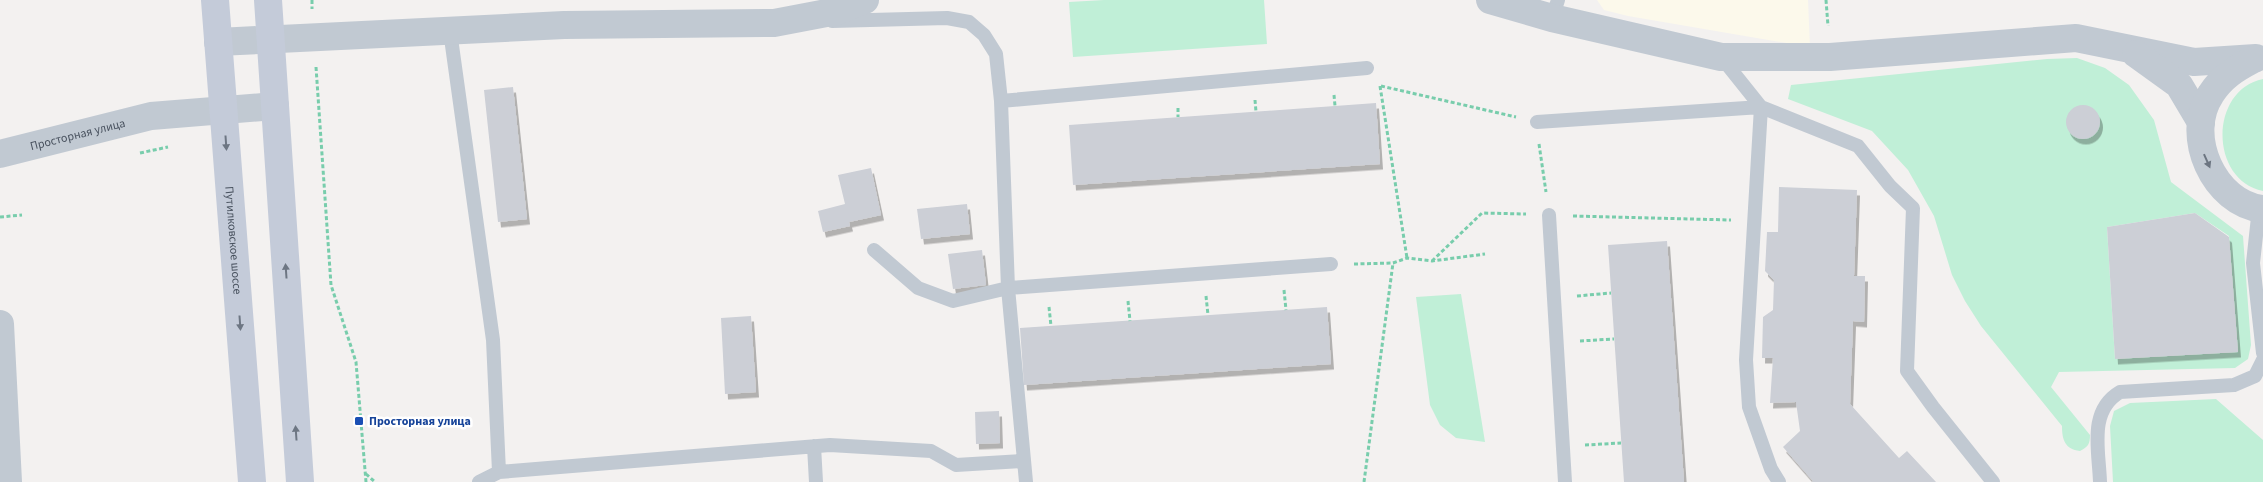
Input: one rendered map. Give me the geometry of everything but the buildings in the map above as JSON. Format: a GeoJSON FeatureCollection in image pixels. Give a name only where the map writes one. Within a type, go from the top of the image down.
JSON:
{"type":"FeatureCollection","features":[{"type":"Feature","properties":{"kind":"main road","name":"Путилковское шоссе"},"geometry":{"type":"LineString","coordinates":[[215,0],[252,482]]}},
{"type":"Feature","properties":{"kind":"main road"},"geometry":{"type":"LineString","coordinates":[[268,0],[300,482]]}},
{"type":"Feature","properties":{"kind":"street"},"geometry":{"type":"LineString","coordinates":[[218,42],[564,25],[774,23],[837,11],[865,0]]}},
{"type":"Feature","properties":{"kind":"street"},"geometry":{"type":"LineString","coordinates":[[1490,0],[1555,9],[1721,57],[1830,57],[2076,38],[2194,62],[2260,58]]}},
{"type":"Feature","properties":{"kind":"street"},"geometry":{"type":"LineString","coordinates":[[2127,47],[2179,86],[2201,122]]}},
{"type":"Feature","properties":{"kind":"street"},"geometry":{"type":"LineString","coordinates":[[2260,58],[2228,73],[2209,95],[2201,122],[2204,158],[2219,184],[2240,201],[2261,209]]}},
{"type":"Feature","properties":{"kind":"street","name":"Просторная улица"},"geometry":{"type":"LineString","coordinates":[[0,154],[151,116],[275,106]]}},
{"type":"Feature","properties":{"kind":"street"},"geometry":{"type":"LineString","coordinates":[[0,324],[8,482]]}},
{"type":"Feature","properties":{"kind":"lane"},"geometry":{"type":"LineString","coordinates":[[774,23],[947,18],[968,22],[984,35],[996,54],[1001,101],[1008,288],[1026,482]]}},
{"type":"Feature","properties":{"kind":"lane"},"geometry":{"type":"LineString","coordinates":[[450,31],[493,340],[499,472]]}},
{"type":"Feature","properties":{"kind":"lane"},"geometry":{"type":"LineString","coordinates":[[1721,57],[1761,107],[1746,360],[1750,407],[1771,469],[1779,482]]}},
{"type":"Feature","properties":{"kind":"lane"},"geometry":{"type":"LineString","coordinates":[[1001,101],[1367,68]]}},
{"type":"Feature","properties":{"kind":"lane"},"geometry":{"type":"LineString","coordinates":[[1536,122],[1761,107],[1858,146],[1890,186],[1913,208],[1908,371],[1933,407],[1994,482]]}},
{"type":"Feature","properties":{"kind":"lane"},"geometry":{"type":"LineString","coordinates":[[2261,209],[2253,263],[2261,306],[2263,353]]}},
{"type":"Feature","properties":{"kind":"lane"},"geometry":{"type":"LineString","coordinates":[[1549,215],[1565,482]]}},
{"type":"Feature","properties":{"kind":"lane"},"geometry":{"type":"LineString","coordinates":[[874,250],[918,288],[953,301],[1008,288],[1331,264]]}},
{"type":"Feature","properties":{"kind":"lane"},"geometry":{"type":"LineString","coordinates":[[2100,482],[2097,420],[2109,398],[2120,392],[2234,385],[2259,381],[2263,360]]}},
{"type":"Feature","properties":{"kind":"lane"},"geometry":{"type":"LineString","coordinates":[[479,482],[499,472],[830,444],[931,451],[956,465],[1024,462]]}},
{"type":"Feature","properties":{"kind":"lane"},"geometry":{"type":"LineString","coordinates":[[814,446],[816,482]]}},
{"type":"Feature","properties":{"kind":"path"},"geometry":{"type":"LineString","coordinates":[[312,0],[331,285],[356,362],[366,482]]}},
{"type":"Feature","properties":{"kind":"path"},"geometry":{"type":"LineString","coordinates":[[1367,68],[1380,86],[1408,258]]}},
{"type":"Feature","properties":{"kind":"path"},"geometry":{"type":"LineString","coordinates":[[1380,86],[1536,122],[1549,215]]}},
{"type":"Feature","properties":{"kind":"path"},"geometry":{"type":"LineString","coordinates":[[1432,261],[1482,213],[1754,221]]}},
{"type":"Feature","properties":{"kind":"path"},"geometry":{"type":"LineString","coordinates":[[0,216],[22,214]]}},
{"type":"Feature","properties":{"kind":"path"},"geometry":{"type":"LineString","coordinates":[[1331,264],[1393,263],[1408,258],[1432,261],[1485,254]]}},
{"type":"Feature","properties":{"kind":"path"},"geometry":{"type":"LineString","coordinates":[[1364,482],[1393,263]]}},
{"type":"Feature","properties":{"kind":"path"},"geometry":{"type":"LineString","coordinates":[[1554,298],[1611,293]]}},
{"type":"Feature","properties":{"kind":"path"},"geometry":{"type":"LineString","coordinates":[[1556,343],[1614,339]]}},
{"type":"Feature","properties":{"kind":"path"},"geometry":{"type":"LineString","coordinates":[[1563,447],[1622,443]]}},
{"type":"Feature","properties":{"kind":"path"},"geometry":{"type":"LineString","coordinates":[[366,473],[375,482]]}},
{"type":"Feature","properties":{"kind":"shaded area"},"geometry":{"type":"Polygon","coordinates":[[[1597,0],[1808,0],[1810,47],[1628,16],[1604,10],[1597,0]]]}},
{"type":"Feature","properties":{"kind":"green space"},"geometry":{"type":"Polygon","coordinates":[[[1104,0],[1264,0],[1267,44],[1073,57],[1069,2],[1104,0]]]}},
{"type":"Feature","properties":{"kind":"green space"},"geometry":{"type":"Polygon","coordinates":[[[2077,58],[2105,68],[2129,85],[2154,120],[2171,182],[2243,236],[2251,345],[2248,359],[2235,368],[2059,372],[2051,387],[2090,435],[2088,445],[2080,451],[2071,448],[2065,443],[2062,426],[1981,326],[1965,301],[1952,275],[1934,216],[1908,170],[1872,131],[1788,99],[1791,85],[2047,59],[2077,58]],[[2195,213],[2107,227],[2115,359],[2238,352],[2229,236],[2195,213]]]}},
{"type":"Feature","properties":{"kind":"green space"},"geometry":{"type":"Polygon","coordinates":[[[2263,79],[2263,191],[2245,183],[2233,170],[2225,154],[2222,135],[2225,116],[2233,100],[2245,87],[2263,79]]]}},
{"type":"Feature","properties":{"kind":"green space"},"geometry":{"type":"Polygon","coordinates":[[[1461,294],[1485,442],[1456,438],[1440,425],[1430,405],[1416,297],[1461,294]]]}},
{"type":"Feature","properties":{"kind":"green space"},"geometry":{"type":"Polygon","coordinates":[[[2216,399],[2263,440],[2263,482],[2113,482],[2110,426],[2114,411],[2130,403],[2216,399]]]}},
{"type":"Feature","properties":{"kind":"place","name":"Просторная улица"},"geometry":{"type":"Point","coordinates":[359,421]}}]}
